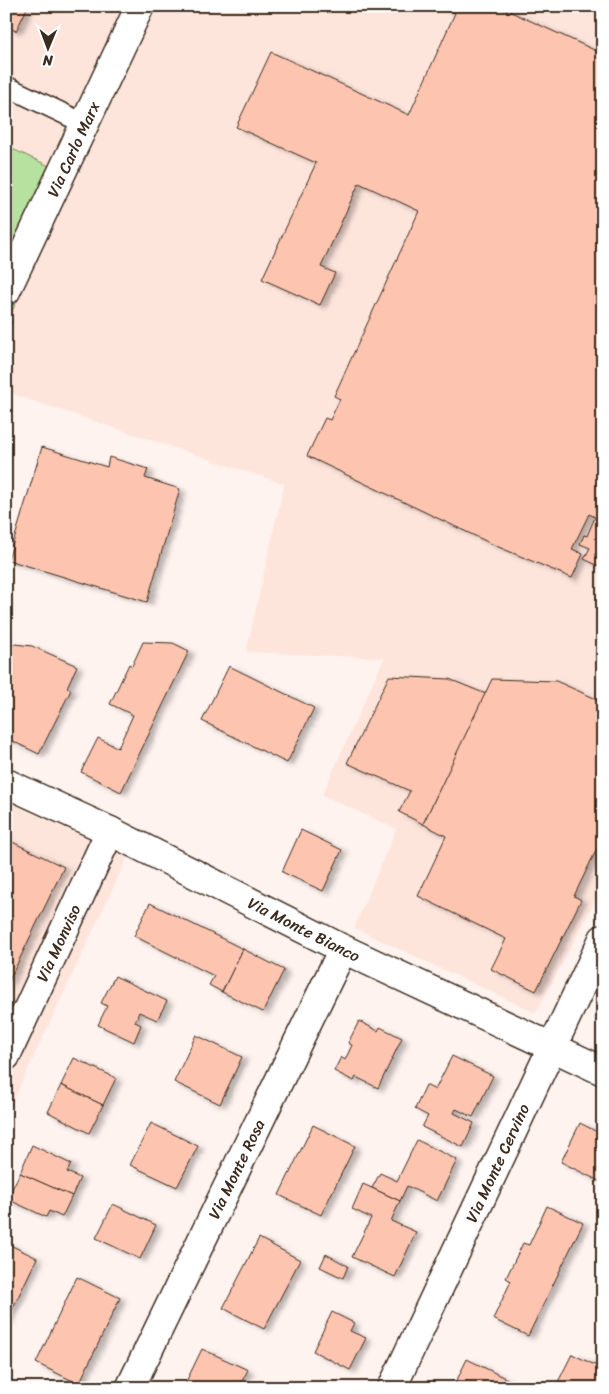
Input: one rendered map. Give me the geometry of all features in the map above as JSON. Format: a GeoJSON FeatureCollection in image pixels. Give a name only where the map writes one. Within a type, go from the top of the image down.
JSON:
{"type":"FeatureCollection","features":[{"type":"Feature","properties":{"kind":"street","name":"Via Carlo Marx"},"geometry":{"type":"LineString","coordinates":[[6,291],[140,6]]}},
{"type":"Feature","properties":{"kind":"street","name":"Via Monte Bianco"},"geometry":{"type":"LineString","coordinates":[[6,783],[110,831],[343,949],[603,1071]]}},
{"type":"Feature","properties":{"kind":"street","name":"Via Monviso"},"geometry":{"type":"LineString","coordinates":[[6,1056],[110,831]]}},
{"type":"Feature","properties":{"kind":"street","name":"Via Monte Cervino"},"geometry":{"type":"LineString","coordinates":[[392,1388],[603,939]]}},
{"type":"Feature","properties":{"kind":"street","name":"Via Monte Rosa"},"geometry":{"type":"LineString","coordinates":[[130,1388],[343,949]]}},
{"type":"Feature","properties":{"kind":"lane"},"geometry":{"type":"LineString","coordinates":[[6,86],[85,124]]}},
{"type":"Feature","properties":{"kind":"shaded area"},"geometry":{"type":"Polygon","coordinates":[[[6,6],[603,6],[603,886],[536,1013],[354,928],[396,829],[322,795],[384,658],[246,652],[284,484],[6,392],[6,324],[75,178],[6,146],[6,6]]]}},
{"type":"Feature","properties":{"kind":"shaded area"},"geometry":{"type":"Polygon","coordinates":[[[6,792],[131,850],[6,1116],[6,792]]]}},
{"type":"Feature","properties":{"kind":"green space"},"geometry":{"type":"Polygon","coordinates":[[[6,146],[75,178],[6,324],[6,146]]]}},
{"type":"Feature","properties":{"kind":"building"},"geometry":{"type":"Polygon","coordinates":[[[6,6],[28,6],[16,31],[6,26],[6,6]]]}},
{"type":"Feature","properties":{"kind":"building"},"geometry":{"type":"Polygon","coordinates":[[[440,6],[498,6],[603,54],[603,568],[584,559],[590,548],[580,544],[584,535],[587,536],[595,517],[589,514],[572,549],[583,554],[572,578],[494,545],[307,456],[325,418],[330,420],[340,399],[334,396],[419,211],[359,183],[321,267],[335,273],[320,305],[262,279],[316,163],[236,127],[271,52],[409,115],[455,13],[440,6]]]}},
{"type":"Feature","properties":{"kind":"building"},"geometry":{"type":"Polygon","coordinates":[[[42,447],[107,467],[109,457],[148,469],[145,478],[180,489],[147,602],[8,560],[42,447]]]}},
{"type":"Feature","properties":{"kind":"building"},"geometry":{"type":"Polygon","coordinates":[[[143,642],[173,643],[189,651],[121,792],[81,772],[98,738],[118,748],[133,715],[110,704],[129,664],[132,666],[143,642]]]}},
{"type":"Feature","properties":{"kind":"building"},"geometry":{"type":"Polygon","coordinates":[[[6,643],[32,646],[77,666],[67,687],[71,690],[39,754],[6,738],[6,643]]]}},
{"type":"Feature","properties":{"kind":"building"},"geometry":{"type":"Polygon","coordinates":[[[229,666],[314,708],[287,763],[202,721],[229,666]]]}},
{"type":"Feature","properties":{"kind":"building"},"geometry":{"type":"Polygon","coordinates":[[[389,676],[449,679],[486,694],[423,824],[399,812],[410,791],[347,763],[389,676]]]}},
{"type":"Feature","properties":{"kind":"building"},"geometry":{"type":"Polygon","coordinates":[[[492,679],[556,681],[603,702],[603,836],[574,896],[581,900],[536,991],[491,969],[506,939],[418,896],[446,836],[423,824],[492,679]]]}},
{"type":"Feature","properties":{"kind":"building"},"geometry":{"type":"Polygon","coordinates":[[[301,830],[342,850],[323,891],[282,872],[301,830]]]}},
{"type":"Feature","properties":{"kind":"building"},"geometry":{"type":"Polygon","coordinates":[[[6,839],[64,867],[6,987],[6,839]]]}},
{"type":"Feature","properties":{"kind":"building"},"geometry":{"type":"Polygon","coordinates":[[[150,903],[243,949],[222,992],[209,985],[214,976],[134,936],[150,903]]]}},
{"type":"Feature","properties":{"kind":"building"},"geometry":{"type":"Polygon","coordinates":[[[243,949],[284,970],[263,1012],[222,992],[243,949]]]}},
{"type":"Feature","properties":{"kind":"building"},"geometry":{"type":"Polygon","coordinates":[[[115,976],[167,1001],[157,1020],[139,1012],[135,1022],[141,1025],[134,1042],[98,1025],[107,1006],[101,1003],[115,976]]]}},
{"type":"Feature","properties":{"kind":"building"},"geometry":{"type":"Polygon","coordinates":[[[359,1021],[378,1031],[380,1027],[402,1038],[378,1088],[356,1077],[354,1081],[334,1071],[341,1057],[345,1060],[352,1045],[348,1043],[359,1021]]]}},
{"type":"Feature","properties":{"kind":"building"},"geometry":{"type":"Polygon","coordinates":[[[196,1035],[242,1057],[220,1104],[174,1082],[196,1035]]]}},
{"type":"Feature","properties":{"kind":"building"},"geometry":{"type":"Polygon","coordinates":[[[452,1056],[493,1076],[473,1117],[456,1109],[454,1113],[474,1123],[463,1147],[422,1127],[428,1116],[415,1109],[426,1085],[435,1090],[452,1056]]]}},
{"type":"Feature","properties":{"kind":"building"},"geometry":{"type":"Polygon","coordinates":[[[74,1058],[116,1078],[103,1105],[61,1085],[74,1058]]]}},
{"type":"Feature","properties":{"kind":"building"},"geometry":{"type":"Polygon","coordinates":[[[61,1085],[103,1105],[89,1133],[48,1112],[61,1085]]]}},
{"type":"Feature","properties":{"kind":"building"},"geometry":{"type":"Polygon","coordinates":[[[151,1123],[198,1146],[177,1187],[130,1165],[151,1123]]]}},
{"type":"Feature","properties":{"kind":"building"},"geometry":{"type":"Polygon","coordinates":[[[580,1123],[603,1135],[603,1183],[561,1162],[580,1123]]]}},
{"type":"Feature","properties":{"kind":"building"},"geometry":{"type":"Polygon","coordinates":[[[313,1125],[355,1146],[321,1215],[279,1195],[313,1125]]]}},
{"type":"Feature","properties":{"kind":"building"},"geometry":{"type":"Polygon","coordinates":[[[417,1140],[457,1160],[437,1201],[407,1186],[400,1201],[372,1188],[380,1173],[397,1181],[417,1140]]]}},
{"type":"Feature","properties":{"kind":"building"},"geometry":{"type":"Polygon","coordinates":[[[32,1145],[71,1164],[67,1172],[80,1178],[72,1196],[20,1173],[32,1145]]]}},
{"type":"Feature","properties":{"kind":"building"},"geometry":{"type":"Polygon","coordinates":[[[20,1173],[72,1196],[62,1217],[49,1211],[46,1217],[7,1199],[20,1173]]]}},
{"type":"Feature","properties":{"kind":"building"},"geometry":{"type":"Polygon","coordinates":[[[363,1184],[400,1201],[391,1221],[416,1232],[395,1277],[352,1257],[371,1218],[352,1209],[363,1184]]]}},
{"type":"Feature","properties":{"kind":"building"},"geometry":{"type":"Polygon","coordinates":[[[113,1204],[156,1225],[140,1259],[96,1238],[113,1204]]]}},
{"type":"Feature","properties":{"kind":"building"},"geometry":{"type":"Polygon","coordinates":[[[547,1206],[583,1223],[528,1336],[493,1319],[511,1281],[506,1278],[523,1243],[529,1245],[547,1206]]]}},
{"type":"Feature","properties":{"kind":"building"},"geometry":{"type":"Polygon","coordinates":[[[259,1238],[300,1260],[264,1329],[223,1308],[259,1238]]]}},
{"type":"Feature","properties":{"kind":"building"},"geometry":{"type":"Polygon","coordinates":[[[6,1243],[37,1258],[6,1322],[6,1243]]]}},
{"type":"Feature","properties":{"kind":"building"},"geometry":{"type":"Polygon","coordinates":[[[326,1254],[348,1266],[343,1278],[320,1267],[326,1254]]]}},
{"type":"Feature","properties":{"kind":"building"},"geometry":{"type":"Polygon","coordinates":[[[77,1277],[120,1298],[79,1384],[36,1363],[77,1277]]]}},
{"type":"Feature","properties":{"kind":"building"},"geometry":{"type":"Polygon","coordinates":[[[603,1287],[603,1301],[597,1298],[603,1287]]]}},
{"type":"Feature","properties":{"kind":"building"},"geometry":{"type":"Polygon","coordinates":[[[332,1312],[354,1323],[350,1331],[366,1338],[350,1370],[313,1351],[332,1312]]]}},
{"type":"Feature","properties":{"kind":"building"},"geometry":{"type":"Polygon","coordinates":[[[202,1349],[248,1370],[238,1388],[183,1388],[202,1349]]]}},
{"type":"Feature","properties":{"kind":"building"},"geometry":{"type":"Polygon","coordinates":[[[572,1354],[603,1369],[603,1388],[555,1388],[572,1354]]]}},
{"type":"Feature","properties":{"kind":"building"},"geometry":{"type":"Polygon","coordinates":[[[467,1359],[509,1380],[505,1388],[453,1388],[467,1359]]]}}]}
